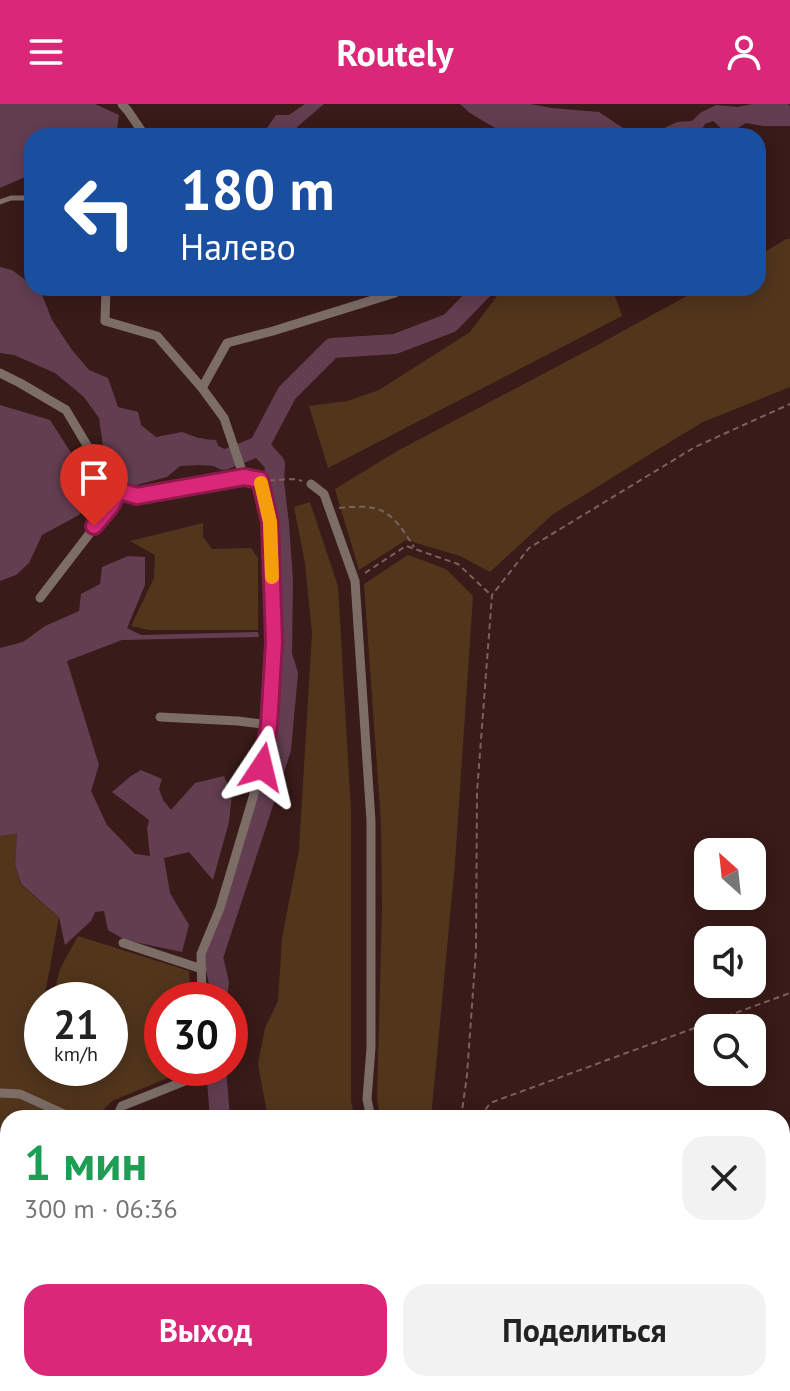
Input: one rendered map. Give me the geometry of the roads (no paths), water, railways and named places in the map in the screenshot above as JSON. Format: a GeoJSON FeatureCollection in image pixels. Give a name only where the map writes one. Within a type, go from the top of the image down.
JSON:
{"type":"FeatureCollection","features":[{"type":"Feature","properties":{"kind":"street"},"geometry":{"type":"LineString","coordinates":[[122,104],[140,128]]}},
{"type":"Feature","properties":{"kind":"street"},"geometry":{"type":"LineString","coordinates":[[106,296],[105,321],[157,336],[202,388],[224,418],[244,477]]}},
{"type":"Feature","properties":{"kind":"street"},"geometry":{"type":"LineString","coordinates":[[202,388],[227,343],[385,296]]}},
{"type":"Feature","properties":{"kind":"street"},"geometry":{"type":"LineString","coordinates":[[0,373],[66,410],[113,489],[137,496],[244,477],[260,480],[270,522],[274,642],[269,725],[262,767],[250,809],[220,908],[201,954],[202,982]]}},
{"type":"Feature","properties":{"kind":"street"},"geometry":{"type":"LineString","coordinates":[[311,484],[324,494],[355,581],[371,821],[369,1110]]}},
{"type":"Feature","properties":{"kind":"street"},"geometry":{"type":"LineString","coordinates":[[40,598],[119,491]]}},
{"type":"Feature","properties":{"kind":"street"},"geometry":{"type":"LineString","coordinates":[[160,717],[269,725]]}},
{"type":"Feature","properties":{"kind":"street"},"geometry":{"type":"LineString","coordinates":[[123,943],[202,969]]}},
{"type":"Feature","properties":{"kind":"street"},"geometry":{"type":"LineString","coordinates":[[120,1110],[122,1106],[172,1086]]}},
{"type":"Feature","properties":{"kind":"street"},"geometry":{"type":"LineString","coordinates":[[0,1093],[20,1094],[55,1110]]}},
{"type":"Feature","properties":{"kind":"lane"},"geometry":{"type":"LineString","coordinates":[[0,202],[24,198]]}},
{"type":"Feature","properties":{"kind":"waterway"},"geometry":{"type":"LineString","coordinates":[[219,982],[213,957],[281,749],[288,674],[282,655],[283,581],[275,464],[259,446],[287,393],[332,348],[395,344],[450,323],[476,296]]}},
{"type":"Feature","properties":{"kind":"waterway"},"geometry":{"type":"LineString","coordinates":[[200,448],[224,460],[259,446]]}},
{"type":"Feature","properties":{"kind":"waterway"},"geometry":{"type":"LineString","coordinates":[[217,1086],[219,1110]]}}]}
